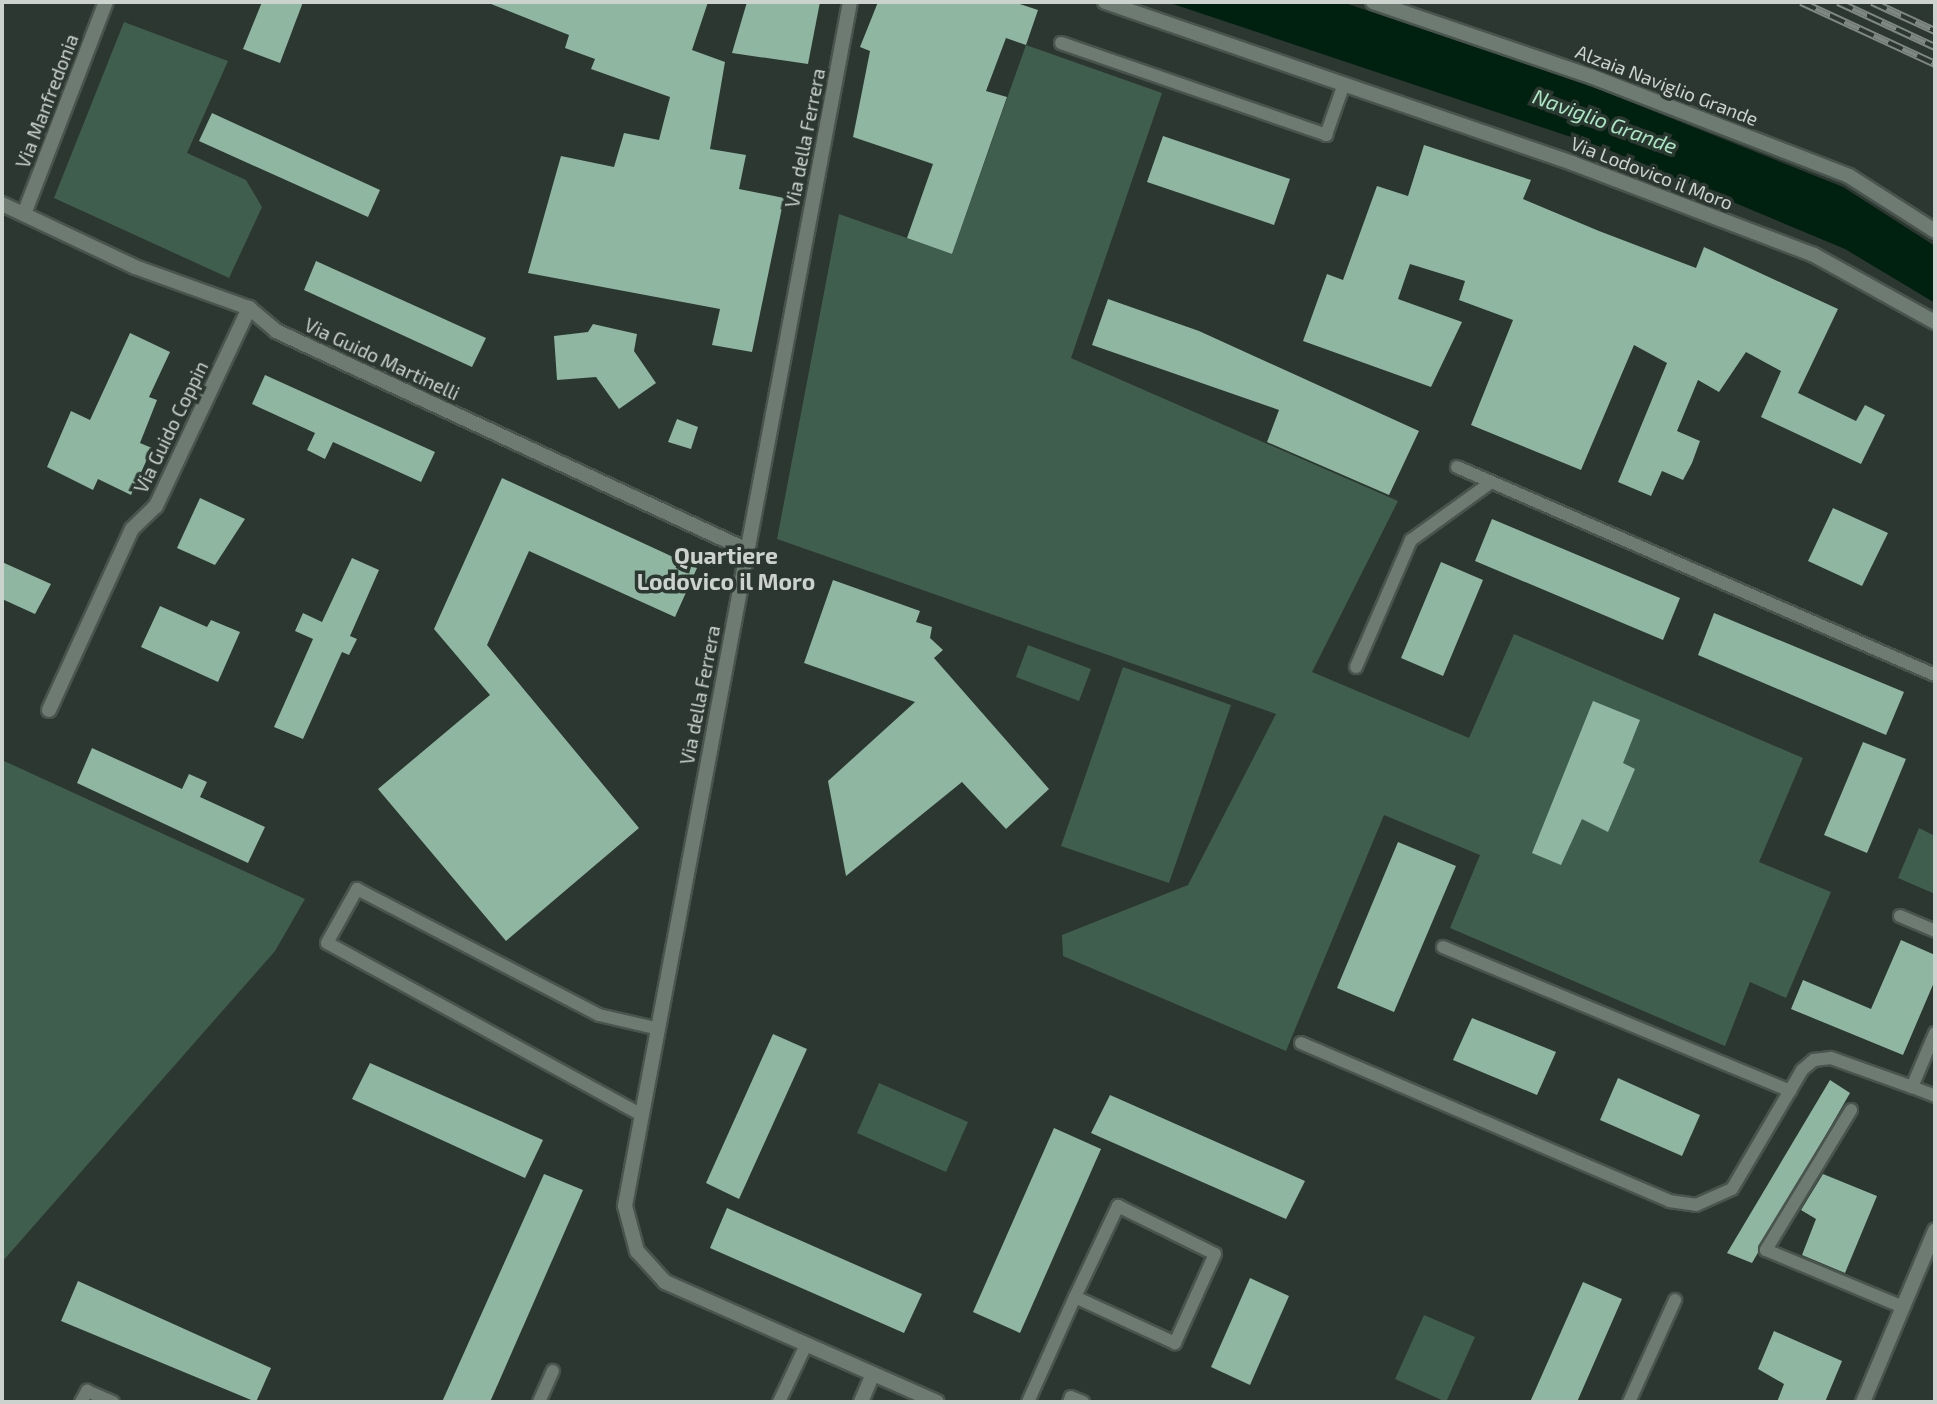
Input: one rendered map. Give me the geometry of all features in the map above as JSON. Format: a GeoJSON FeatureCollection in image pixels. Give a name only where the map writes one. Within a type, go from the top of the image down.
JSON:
{"type":"FeatureCollection","features":[{"type":"Feature","properties":{"kind":"street","name":"Via Manfredonia"},"geometry":{"type":"LineString","coordinates":[[23,214],[106,2]]}},
{"type":"Feature","properties":{"kind":"street","name":"Via della Ferrera"},"geometry":{"type":"LineString","coordinates":[[806,1345],[665,1282],[637,1251],[629,1231],[626,1184],[850,2]]}},
{"type":"Feature","properties":{"kind":"street","name":"Via Lodovico il Moro"},"geometry":{"type":"LineString","coordinates":[[1105,2],[1343,84],[1814,255],[1935,322]]}},
{"type":"Feature","properties":{"kind":"street","name":"Alzaia Naviglio Grande"},"geometry":{"type":"LineString","coordinates":[[1373,2],[1594,77],[1849,176],[1935,231]]}},
{"type":"Feature","properties":{"kind":"street","name":"Via Guido Martinelli"},"geometry":{"type":"LineString","coordinates":[[2,204],[135,267],[249,308],[276,331],[747,550]]}},
{"type":"Feature","properties":{"kind":"street","name":"Via Guido Coppin"},"geometry":{"type":"LineString","coordinates":[[49,710],[132,529],[156,505],[249,308]]}},
{"type":"Feature","properties":{"kind":"street"},"geometry":{"type":"LineString","coordinates":[[1863,1402],[1934,1239]]}},
{"type":"Feature","properties":{"kind":"street"},"geometry":{"type":"LineString","coordinates":[[806,1345],[937,1402]]}},
{"type":"Feature","properties":{"kind":"street"},"geometry":{"type":"LineString","coordinates":[[861,1402],[873,1374]]}},
{"type":"Feature","properties":{"kind":"lane"},"geometry":{"type":"LineString","coordinates":[[1061,43],[1326,135],[1343,84]]}},
{"type":"Feature","properties":{"kind":"lane"},"geometry":{"type":"LineString","coordinates":[[1457,467],[1935,675]]}},
{"type":"Feature","properties":{"kind":"lane"},"geometry":{"type":"LineString","coordinates":[[1356,667],[1411,540],[1490,483]]}},
{"type":"Feature","properties":{"kind":"lane"},"geometry":{"type":"LineString","coordinates":[[638,1113],[327,943],[357,889],[599,1015],[655,1028]]}},
{"type":"Feature","properties":{"kind":"lane"},"geometry":{"type":"LineString","coordinates":[[1900,916],[1935,931]]}},
{"type":"Feature","properties":{"kind":"lane"},"geometry":{"type":"LineString","coordinates":[[1443,947],[1790,1091]]}},
{"type":"Feature","properties":{"kind":"lane"},"geometry":{"type":"LineString","coordinates":[[1912,1087],[1935,1033]]}},
{"type":"Feature","properties":{"kind":"lane"},"geometry":{"type":"LineString","coordinates":[[1301,1044],[1669,1200],[1696,1205],[1732,1189],[1790,1091],[1814,1060],[1831,1058],[1935,1096]]}},
{"type":"Feature","properties":{"kind":"lane"},"geometry":{"type":"LineString","coordinates":[[1851,1110],[1766,1250],[1903,1307]]}},
{"type":"Feature","properties":{"kind":"lane"},"geometry":{"type":"LineString","coordinates":[[1028,1402],[1074,1297],[1118,1206],[1215,1254],[1175,1343],[1074,1297]]}},
{"type":"Feature","properties":{"kind":"lane"},"geometry":{"type":"LineString","coordinates":[[1629,1402],[1675,1300]]}},
{"type":"Feature","properties":{"kind":"lane"},"geometry":{"type":"LineString","coordinates":[[779,1402],[806,1345]]}},
{"type":"Feature","properties":{"kind":"lane"},"geometry":{"type":"LineString","coordinates":[[540,1402],[553,1371]]}},
{"type":"Feature","properties":{"kind":"lane"},"geometry":{"type":"LineString","coordinates":[[81,1402],[87,1391],[113,1402]]}},
{"type":"Feature","properties":{"kind":"lane"},"geometry":{"type":"LineString","coordinates":[[1069,1402],[1071,1397],[1083,1402]]}},
{"type":"Feature","properties":{"kind":"shaded area"},"geometry":{"type":"Polygon","coordinates":[[[124,22],[228,61],[187,153],[246,180],[262,207],[229,278],[54,198],[124,22]]]}},
{"type":"Feature","properties":{"kind":"shaded area"},"geometry":{"type":"Polygon","coordinates":[[[1026,45],[1162,93],[1071,358],[1398,501],[1312,672],[1469,738],[1514,634],[1803,758],[1759,862],[1831,892],[1786,998],[1750,982],[1725,1046],[1450,928],[1480,855],[1384,815],[1286,1051],[1063,956],[1062,935],[1188,885],[1276,714],[777,539],[839,214],[952,254],[1026,45]]]}},
{"type":"Feature","properties":{"kind":"shaded area"},"geometry":{"type":"Polygon","coordinates":[[[1028,645],[1091,669],[1079,701],[1016,677],[1028,645]]]}},
{"type":"Feature","properties":{"kind":"shaded area"},"geometry":{"type":"Polygon","coordinates":[[[1123,667],[1231,705],[1169,883],[1061,846],[1123,667]]]}},
{"type":"Feature","properties":{"kind":"shaded area"},"geometry":{"type":"Polygon","coordinates":[[[2,760],[305,899],[275,951],[2,1262],[2,760]]]}},
{"type":"Feature","properties":{"kind":"shaded area"},"geometry":{"type":"Polygon","coordinates":[[[1919,828],[1935,836],[1935,894],[1898,878],[1919,828]]]}},
{"type":"Feature","properties":{"kind":"shaded area"},"geometry":{"type":"Polygon","coordinates":[[[879,1083],[968,1122],[946,1172],[857,1133],[879,1083]]]}},
{"type":"Feature","properties":{"kind":"shaded area"},"geometry":{"type":"Polygon","coordinates":[[[1424,1315],[1475,1337],[1446,1402],[1395,1379],[1424,1315]]]}},
{"type":"Feature","properties":{"kind":"water","name":"Naviglio Grande"},"geometry":{"type":"Polygon","coordinates":[[[1167,2],[1342,2],[1588,85],[1843,187],[1935,246],[1935,303],[1845,249],[1604,148],[1167,2]]]}},
{"type":"Feature","properties":{"kind":"building"},"geometry":{"type":"Polygon","coordinates":[[[262,2],[303,2],[280,63],[243,49],[262,2]]]}},
{"type":"Feature","properties":{"kind":"building"},"geometry":{"type":"Polygon","coordinates":[[[486,2],[708,2],[692,50],[725,62],[710,149],[746,155],[739,189],[784,198],[752,352],[712,345],[720,309],[528,273],[561,156],[614,167],[624,133],[659,140],[670,97],[591,69],[595,59],[565,48],[569,35],[486,2]]]}},
{"type":"Feature","properties":{"kind":"building"},"geometry":{"type":"Polygon","coordinates":[[[747,2],[820,2],[808,64],[732,53],[747,2]]]}},
{"type":"Feature","properties":{"kind":"building"},"geometry":{"type":"Polygon","coordinates":[[[878,2],[1014,2],[1038,10],[1026,45],[1006,38],[986,91],[1007,97],[952,254],[907,238],[933,164],[853,137],[870,51],[860,47],[878,2]]]}},
{"type":"Feature","properties":{"kind":"building"},"geometry":{"type":"Polygon","coordinates":[[[212,113],[380,190],[368,217],[199,141],[212,113]]]}},
{"type":"Feature","properties":{"kind":"building"},"geometry":{"type":"Polygon","coordinates":[[[1163,136],[1290,179],[1274,225],[1147,182],[1163,136]]]}},
{"type":"Feature","properties":{"kind":"building"},"geometry":{"type":"Polygon","coordinates":[[[1424,145],[1531,180],[1523,199],[1599,231],[1696,268],[1704,247],[1838,309],[1798,393],[1856,421],[1865,405],[1885,415],[1861,464],[1761,417],[1781,371],[1746,352],[1719,392],[1698,380],[1677,431],[1700,441],[1692,463],[1683,480],[1662,471],[1651,496],[1618,482],[1667,363],[1634,345],[1581,470],[1471,425],[1513,320],[1459,300],[1465,281],[1410,264],[1398,299],[1462,322],[1431,387],[1303,341],[1327,274],[1343,280],[1377,186],[1408,196],[1424,145]]]}},
{"type":"Feature","properties":{"kind":"building"},"geometry":{"type":"Polygon","coordinates":[[[316,261],[486,338],[472,367],[304,290],[316,261]]]}},
{"type":"Feature","properties":{"kind":"building"},"geometry":{"type":"Polygon","coordinates":[[[1108,299],[1199,331],[1419,431],[1389,495],[1267,442],[1279,410],[1092,345],[1108,299]]]}},
{"type":"Feature","properties":{"kind":"building"},"geometry":{"type":"Polygon","coordinates":[[[593,324],[637,334],[634,351],[656,383],[619,409],[596,377],[557,380],[554,336],[588,332],[593,324]]]}},
{"type":"Feature","properties":{"kind":"building"},"geometry":{"type":"Polygon","coordinates":[[[130,333],[170,352],[149,397],[157,400],[140,443],[152,448],[131,495],[98,479],[93,490],[47,467],[71,411],[90,420],[130,333]]]}},
{"type":"Feature","properties":{"kind":"building"},"geometry":{"type":"Polygon","coordinates":[[[265,375],[435,452],[421,482],[333,442],[325,459],[307,450],[315,433],[252,404],[265,375]]]}},
{"type":"Feature","properties":{"kind":"building"},"geometry":{"type":"Polygon","coordinates":[[[677,419],[698,427],[691,449],[668,442],[677,419]]]}},
{"type":"Feature","properties":{"kind":"building"},"geometry":{"type":"Polygon","coordinates":[[[502,478],[697,568],[675,617],[529,551],[487,645],[639,828],[506,941],[378,789],[490,695],[434,629],[502,478]]]}},
{"type":"Feature","properties":{"kind":"building"},"geometry":{"type":"Polygon","coordinates":[[[200,498],[245,519],[215,565],[177,548],[200,498]]]}},
{"type":"Feature","properties":{"kind":"building"},"geometry":{"type":"Polygon","coordinates":[[[1833,508],[1888,533],[1862,586],[1808,561],[1833,508]]]}},
{"type":"Feature","properties":{"kind":"building"},"geometry":{"type":"Polygon","coordinates":[[[1492,519],[1680,598],[1663,640],[1475,561],[1492,519]]]}},
{"type":"Feature","properties":{"kind":"building"},"geometry":{"type":"Polygon","coordinates":[[[352,558],[379,570],[350,636],[357,639],[349,655],[342,652],[303,739],[274,727],[313,639],[295,631],[303,613],[322,622],[352,558]]]}},
{"type":"Feature","properties":{"kind":"building"},"geometry":{"type":"Polygon","coordinates":[[[2,562],[51,584],[35,614],[2,599],[2,562]]]}},
{"type":"Feature","properties":{"kind":"building"},"geometry":{"type":"Polygon","coordinates":[[[1441,562],[1483,580],[1443,676],[1401,658],[1441,562]]]}},
{"type":"Feature","properties":{"kind":"building"},"geometry":{"type":"Polygon","coordinates":[[[833,580],[920,611],[916,622],[932,627],[930,638],[943,650],[934,658],[1049,789],[1006,829],[962,782],[846,876],[828,781],[915,702],[804,663],[833,580]]]}},
{"type":"Feature","properties":{"kind":"building"},"geometry":{"type":"Polygon","coordinates":[[[160,606],[207,627],[211,620],[240,632],[218,682],[141,647],[160,606]]]}},
{"type":"Feature","properties":{"kind":"building"},"geometry":{"type":"Polygon","coordinates":[[[1714,613],[1904,692],[1886,735],[1698,655],[1714,613]]]}},
{"type":"Feature","properties":{"kind":"building"},"geometry":{"type":"Polygon","coordinates":[[[1593,701],[1640,720],[1623,763],[1635,769],[1608,832],[1582,819],[1561,865],[1532,853],[1593,701]]]}},
{"type":"Feature","properties":{"kind":"building"},"geometry":{"type":"Polygon","coordinates":[[[1863,742],[1906,759],[1867,853],[1824,835],[1863,742]]]}},
{"type":"Feature","properties":{"kind":"building"},"geometry":{"type":"Polygon","coordinates":[[[92,748],[182,789],[189,774],[207,782],[200,797],[265,827],[248,863],[77,783],[92,748]]]}},
{"type":"Feature","properties":{"kind":"building"},"geometry":{"type":"Polygon","coordinates":[[[1398,842],[1456,866],[1394,1012],[1337,988],[1398,842]]]}},
{"type":"Feature","properties":{"kind":"building"},"geometry":{"type":"Polygon","coordinates":[[[1901,940],[1935,955],[1935,980],[1903,1055],[1791,1009],[1803,980],[1871,1009],[1901,940]]]}},
{"type":"Feature","properties":{"kind":"building"},"geometry":{"type":"Polygon","coordinates":[[[1472,1018],[1556,1052],[1537,1095],[1453,1060],[1472,1018]]]}},
{"type":"Feature","properties":{"kind":"building"},"geometry":{"type":"Polygon","coordinates":[[[773,1034],[807,1049],[739,1199],[706,1183],[773,1034]]]}},
{"type":"Feature","properties":{"kind":"building"},"geometry":{"type":"Polygon","coordinates":[[[370,1063],[543,1140],[525,1178],[352,1099],[370,1063]]]}},
{"type":"Feature","properties":{"kind":"building"},"geometry":{"type":"Polygon","coordinates":[[[1618,1078],[1700,1115],[1682,1156],[1600,1120],[1618,1078]]]}},
{"type":"Feature","properties":{"kind":"building"},"geometry":{"type":"Polygon","coordinates":[[[1830,1080],[1850,1093],[1752,1263],[1727,1253],[1830,1080]]]}},
{"type":"Feature","properties":{"kind":"building"},"geometry":{"type":"Polygon","coordinates":[[[1110,1095],[1305,1181],[1286,1219],[1091,1133],[1110,1095]]]}},
{"type":"Feature","properties":{"kind":"building"},"geometry":{"type":"Polygon","coordinates":[[[1054,1128],[1101,1149],[1020,1333],[973,1312],[1054,1128]]]}},
{"type":"Feature","properties":{"kind":"building"},"geometry":{"type":"Polygon","coordinates":[[[544,1174],[583,1190],[490,1402],[442,1402],[544,1174]]]}},
{"type":"Feature","properties":{"kind":"building"},"geometry":{"type":"Polygon","coordinates":[[[1823,1174],[1877,1196],[1845,1273],[1802,1255],[1816,1219],[1801,1210],[1823,1174]]]}},
{"type":"Feature","properties":{"kind":"building"},"geometry":{"type":"Polygon","coordinates":[[[727,1208],[922,1294],[904,1333],[710,1248],[727,1208]]]}},
{"type":"Feature","properties":{"kind":"building"},"geometry":{"type":"Polygon","coordinates":[[[1250,1278],[1289,1296],[1250,1385],[1211,1367],[1250,1278]]]}},
{"type":"Feature","properties":{"kind":"building"},"geometry":{"type":"Polygon","coordinates":[[[78,1281],[271,1368],[256,1402],[61,1321],[78,1281]]]}},
{"type":"Feature","properties":{"kind":"building"},"geometry":{"type":"Polygon","coordinates":[[[1583,1282],[1622,1299],[1577,1402],[1530,1402],[1583,1282]]]}},
{"type":"Feature","properties":{"kind":"building"},"geometry":{"type":"Polygon","coordinates":[[[1774,1331],[1842,1361],[1825,1402],[1777,1402],[1784,1384],[1758,1369],[1774,1331]]]}},
{"type":"Feature","properties":{"kind":"railway"},"geometry":{"type":"LineString","coordinates":[[1801,2],[1935,64]]}},
{"type":"Feature","properties":{"kind":"railway"},"geometry":{"type":"LineString","coordinates":[[1838,2],[1935,47]]}},
{"type":"Feature","properties":{"kind":"railway"},"geometry":{"type":"LineString","coordinates":[[1872,2],[1935,31]]}},
{"type":"Feature","properties":{"kind":"district","name":"Quartiere Lodovico il Moro"},"geometry":{"type":"Point","coordinates":[726,568]}}]}
